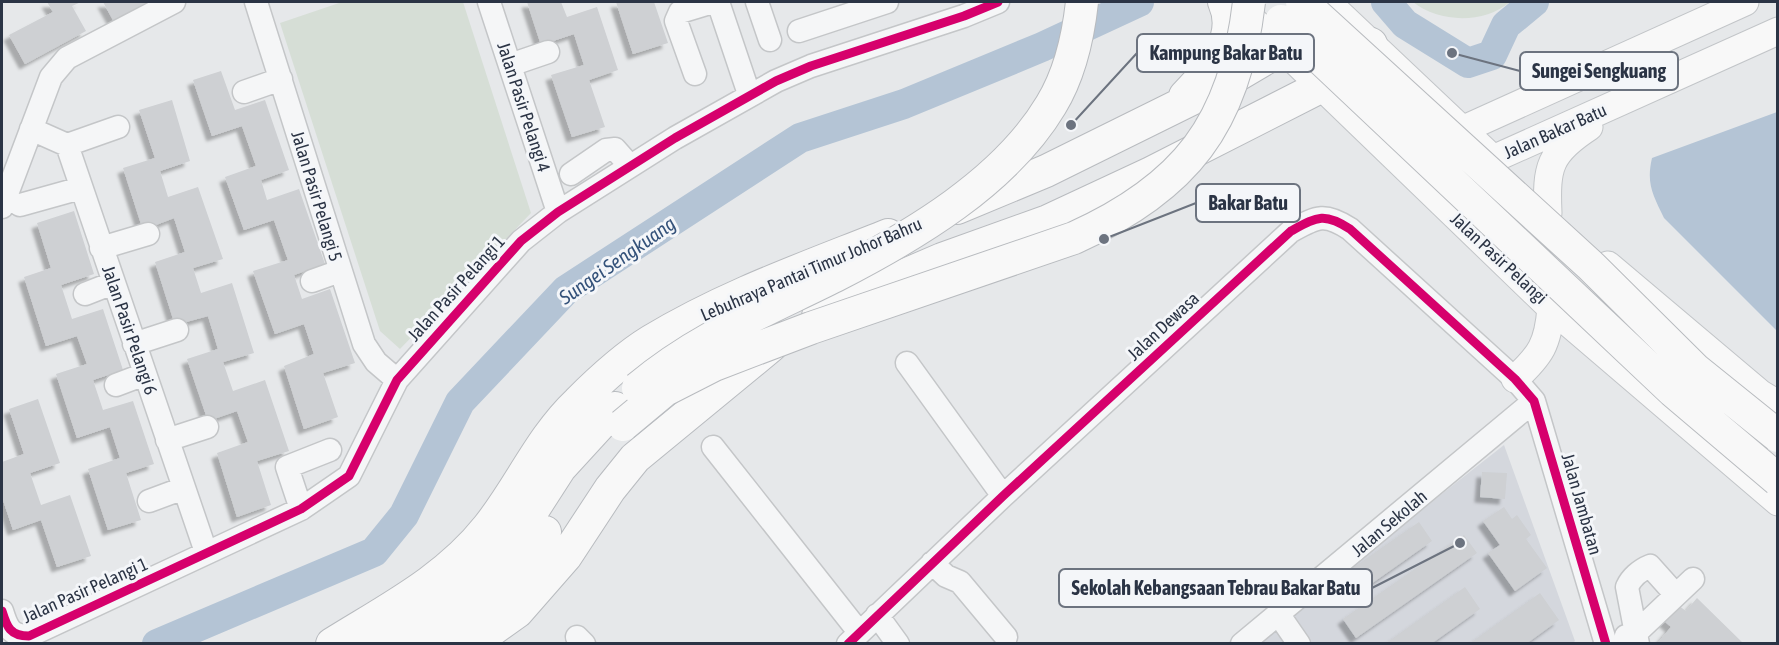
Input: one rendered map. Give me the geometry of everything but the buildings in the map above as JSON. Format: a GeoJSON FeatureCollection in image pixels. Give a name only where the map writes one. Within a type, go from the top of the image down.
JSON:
{"type":"FeatureCollection","features":[{"type":"Feature","properties":{"kind":"highway"},"geometry":{"type":"LineString","coordinates":[[380,644],[458,596],[489,568],[514,538],[560,468],[619,417],[671,362],[711,337],[886,248],[941,215],[986,178],[1031,134],[1051,105],[1076,45],[1082,2]]}},
{"type":"Feature","properties":{"kind":"highway"},"geometry":{"type":"LineString","coordinates":[[1172,110],[1206,74],[1226,41],[1230,19],[1224,2]]}},
{"type":"Feature","properties":{"kind":"highway"},"geometry":{"type":"LineString","coordinates":[[1320,3],[1696,370],[1774,424]]}},
{"type":"Feature","properties":{"kind":"highway","name":"Lebuhraya Pantai Timur Johor Bahru"},"geometry":{"type":"LineString","coordinates":[[332,644],[414,594],[460,560],[489,526],[537,452],[576,403],[650,342],[726,300],[1019,183],[1172,110],[1262,21],[1320,3]]}},
{"type":"Feature","properties":{"kind":"highway"},"geometry":{"type":"LineString","coordinates":[[428,644],[461,622],[489,599],[516,571],[541,538],[579,475],[619,417],[714,365],[811,328],[1074,238],[1113,221],[1150,196],[1182,165],[1208,133],[1222,108],[1241,55],[1262,21],[1673,391],[1778,480]]}},
{"type":"Feature","properties":{"kind":"highway"},"geometry":{"type":"LineString","coordinates":[[472,644],[517,612],[566,556],[609,489],[635,458],[770,347],[856,296],[942,259],[1048,221],[1151,173],[1320,87],[1371,44]]}},
{"type":"Feature","properties":{"kind":"highway"},"geometry":{"type":"LineString","coordinates":[[650,342],[677,341],[689,347],[700,357],[706,369],[708,383],[699,407]]}},
{"type":"Feature","properties":{"kind":"main road","name":"Jalan Pasir Pelangi"},"geometry":{"type":"LineString","coordinates":[[1233,2],[1262,21],[1320,87],[1551,308],[1778,502]]}},
{"type":"Feature","properties":{"kind":"main road"},"geometry":{"type":"LineString","coordinates":[[1411,175],[1464,129],[1745,2]]}},
{"type":"Feature","properties":{"kind":"main road"},"geometry":{"type":"LineString","coordinates":[[1320,3],[1371,44],[1434,101],[1548,213],[1761,394],[1774,424]]}},
{"type":"Feature","properties":{"kind":"main road","name":"Jalan Bakar Batu"},"geometry":{"type":"LineString","coordinates":[[1440,202],[1492,159],[1778,32]]}},
{"type":"Feature","properties":{"kind":"main road"},"geometry":{"type":"LineString","coordinates":[[1434,101],[1454,107],[1469,106],[1555,87]]}},
{"type":"Feature","properties":{"kind":"main road"},"geometry":{"type":"LineString","coordinates":[[1548,213],[1549,169],[1560,149],[1568,141],[1646,91]]}},
{"type":"Feature","properties":{"kind":"main road"},"geometry":{"type":"LineString","coordinates":[[1515,379],[1541,352],[1549,336],[1551,308]]}},
{"type":"Feature","properties":{"kind":"street"},"geometry":{"type":"LineString","coordinates":[[81,188],[11,206],[31,129],[51,77],[67,58],[174,2]]}},
{"type":"Feature","properties":{"kind":"street","name":"Jalan Pasir Pelangi 5"},"geometry":{"type":"LineString","coordinates":[[256,2],[364,344],[376,362],[397,380]]}},
{"type":"Feature","properties":{"kind":"street","name":"Jalan Pasir Pelangi 4"},"geometry":{"type":"LineString","coordinates":[[489,2],[558,212]]}},
{"type":"Feature","properties":{"kind":"street"},"geometry":{"type":"LineString","coordinates":[[695,74],[676,21],[681,12],[713,2]]}},
{"type":"Feature","properties":{"kind":"street"},"geometry":{"type":"LineString","coordinates":[[718,2],[749,94]]}},
{"type":"Feature","properties":{"kind":"street"},"geometry":{"type":"LineString","coordinates":[[758,2],[770,40]]}},
{"type":"Feature","properties":{"kind":"street"},"geometry":{"type":"LineString","coordinates":[[799,31],[887,2]]}},
{"type":"Feature","properties":{"kind":"street","name":"Jalan Pasir Pelangi 1"},"geometry":{"type":"LineString","coordinates":[[2,611],[7,628],[17,636],[29,636],[301,509],[349,476],[397,380],[521,241],[558,212],[749,94],[811,66],[964,16],[998,2]]}},
{"type":"Feature","properties":{"kind":"street"},"geometry":{"type":"LineString","coordinates":[[853,14],[864,48]]}},
{"type":"Feature","properties":{"kind":"street"},"geometry":{"type":"LineString","coordinates":[[510,65],[548,52]]}},
{"type":"Feature","properties":{"kind":"street"},"geometry":{"type":"LineString","coordinates":[[244,92],[281,79]]}},
{"type":"Feature","properties":{"kind":"street"},"geometry":{"type":"LineString","coordinates":[[31,129],[67,145],[118,127]]}},
{"type":"Feature","properties":{"kind":"street","name":"Jalan Pasir Pelangi 6"},"geometry":{"type":"LineString","coordinates":[[67,145],[206,552]]}},
{"type":"Feature","properties":{"kind":"street"},"geometry":{"type":"LineString","coordinates":[[571,174],[606,150],[615,149],[630,166]]}},
{"type":"Feature","properties":{"kind":"street","name":"Jalan Dewasa"},"geometry":{"type":"LineString","coordinates":[[854,638],[1003,496],[1291,231],[1316,218],[1332,218],[1350,229],[1515,379]]}},
{"type":"Feature","properties":{"kind":"street"},"geometry":{"type":"LineString","coordinates":[[101,248],[148,234]]}},
{"type":"Feature","properties":{"kind":"street"},"geometry":{"type":"LineString","coordinates":[[312,281],[340,271]]}},
{"type":"Feature","properties":{"kind":"street"},"geometry":{"type":"LineString","coordinates":[[85,294],[113,283]]}},
{"type":"Feature","properties":{"kind":"street"},"geometry":{"type":"LineString","coordinates":[[134,344],[177,330]]}},
{"type":"Feature","properties":{"kind":"street"},"geometry":{"type":"LineString","coordinates":[[907,363],[1003,496]]}},
{"type":"Feature","properties":{"kind":"street"},"geometry":{"type":"LineString","coordinates":[[116,385],[145,374]]}},
{"type":"Feature","properties":{"kind":"street","name":"Jalan Jambatan"},"geometry":{"type":"LineString","coordinates":[[1515,379],[1534,401],[1606,644]]}},
{"type":"Feature","properties":{"kind":"street","name":"Jalan Sekolah"},"geometry":{"type":"LineString","coordinates":[[1242,644],[1534,401]]}},
{"type":"Feature","properties":{"kind":"street"},"geometry":{"type":"LineString","coordinates":[[167,441],[207,427]]}},
{"type":"Feature","properties":{"kind":"street"},"geometry":{"type":"LineString","coordinates":[[713,447],[854,638]]}},
{"type":"Feature","properties":{"kind":"street"},"geometry":{"type":"LineString","coordinates":[[301,509],[288,467],[330,450]]}},
{"type":"Feature","properties":{"kind":"street"},"geometry":{"type":"LineString","coordinates":[[149,501],[184,488]]}},
{"type":"Feature","properties":{"kind":"street"},"geometry":{"type":"LineString","coordinates":[[932,563],[946,576],[960,582],[1006,637]]}},
{"type":"Feature","properties":{"kind":"street"},"geometry":{"type":"LineString","coordinates":[[1637,638],[1627,587],[1643,569],[1650,566],[1676,595]]}},
{"type":"Feature","properties":{"kind":"street"},"geometry":{"type":"LineString","coordinates":[[1606,644],[1637,638],[1693,579]]}},
{"type":"Feature","properties":{"kind":"street"},"geometry":{"type":"LineString","coordinates":[[877,615],[898,644]]}},
{"type":"Feature","properties":{"kind":"street"},"geometry":{"type":"LineString","coordinates":[[1279,615],[1299,644]]}},
{"type":"Feature","properties":{"kind":"shaded area"},"geometry":{"type":"Polygon","coordinates":[[[342,2],[463,2],[531,213],[400,349],[380,331],[280,23],[342,2]]]}},
{"type":"Feature","properties":{"kind":"shaded area"},"geometry":{"type":"Polygon","coordinates":[[[1413,2],[1510,2],[1488,14],[1462,18],[1435,14],[1413,2]]]}},
{"type":"Feature","properties":{"kind":"shaded area"},"geometry":{"type":"Polygon","coordinates":[[[1504,445],[1575,641],[1572,644],[1251,644],[1504,445]]]}},
{"type":"Feature","properties":{"kind":"water"},"geometry":{"type":"Polygon","coordinates":[[[1778,112],[1777,331],[1664,218],[1650,182],[1650,167],[1652,158],[1778,112]]]}},
{"type":"Feature","properties":{"kind":"waterway","name":"Sungei Sengkuang"},"geometry":{"type":"LineString","coordinates":[[157,644],[374,552],[404,515],[460,402],[566,290],[800,138],[904,104],[1042,47],[1139,2]]}},
{"type":"Feature","properties":{"kind":"waterway","name":"Sungei Sengkuang"},"geometry":{"type":"LineString","coordinates":[[1386,2],[1405,24],[1468,63],[1492,55],[1506,25],[1534,2]]}},
{"type":"Feature","properties":{"kind":"cycle path"},"geometry":{"type":"LineString","coordinates":[[2,611],[10,630],[23,636],[29,636],[301,509],[349,476],[397,380],[521,241],[558,212],[675,138],[776,81],[811,66],[964,16],[998,2]]}},
{"type":"Feature","properties":{"kind":"cycle path"},"geometry":{"type":"LineString","coordinates":[[848,644],[1003,496],[1291,231],[1320,218],[1333,220],[1350,229],[1515,379],[1534,401],[1606,644]]}},
{"type":"Feature","properties":{"kind":"place","name":"Sungei Sengkuang"},"geometry":{"type":"Point","coordinates":[1452,53]}},
{"type":"Feature","properties":{"kind":"place","name":"Kampung Bakar Batu"},"geometry":{"type":"Point","coordinates":[1071,125]}},
{"type":"Feature","properties":{"kind":"place","name":"Bakar Batu"},"geometry":{"type":"Point","coordinates":[1104,239]}},
{"type":"Feature","properties":{"kind":"place","name":"Sekolah Kebangsaan Tebrau Bakar Batu"},"geometry":{"type":"Point","coordinates":[1460,543]}}]}
